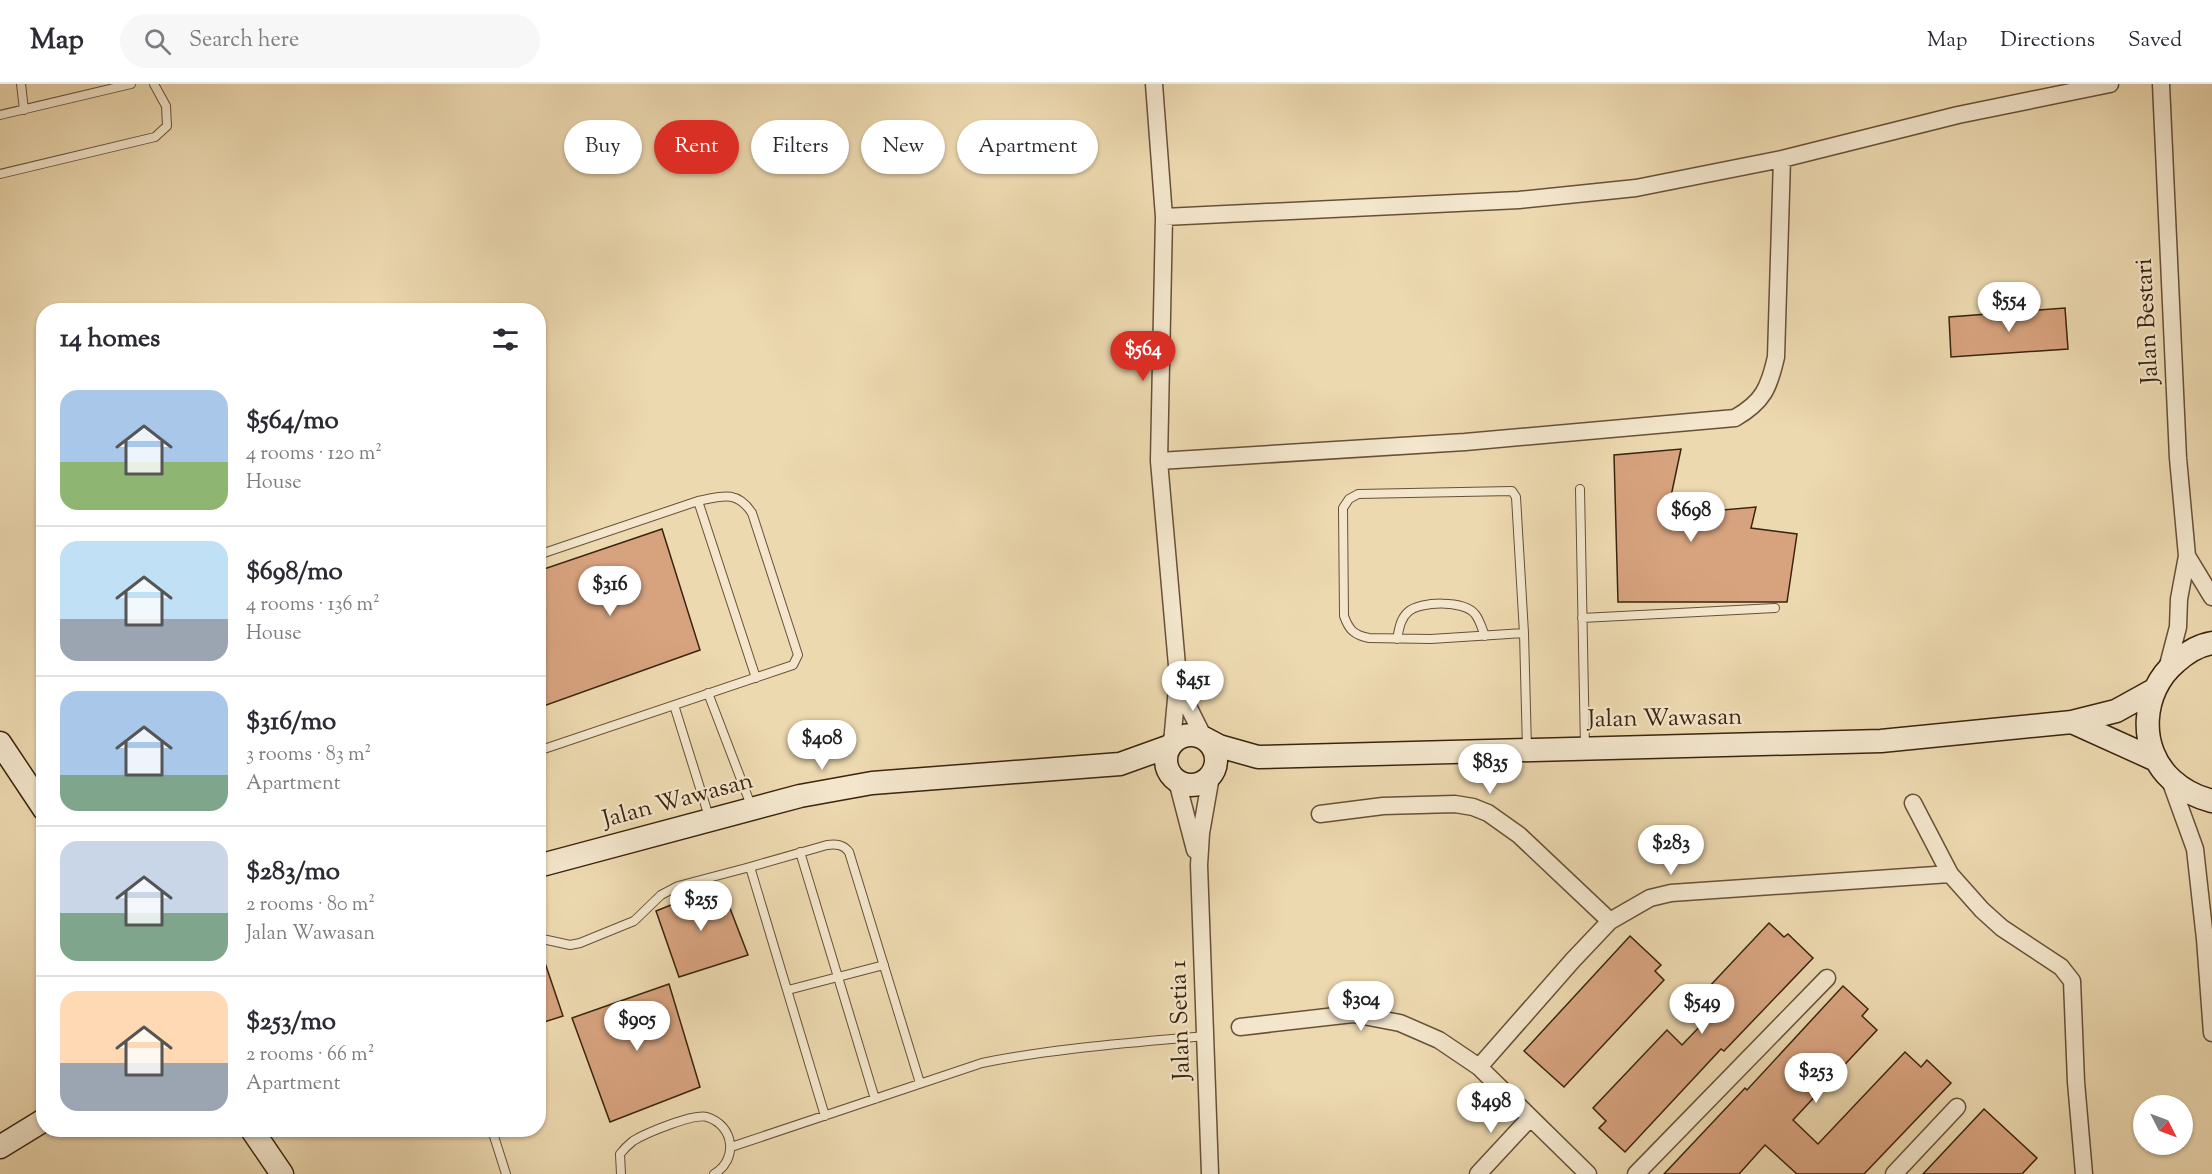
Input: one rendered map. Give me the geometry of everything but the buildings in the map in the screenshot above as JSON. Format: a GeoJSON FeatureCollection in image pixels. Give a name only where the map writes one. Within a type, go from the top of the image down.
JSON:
{"type":"FeatureCollection","features":[{"type":"Feature","properties":{"kind":"street"},"geometry":{"type":"LineString","coordinates":[[1154,84],[1164,217],[1159,461],[1178,677],[1171,744],[1166,761],[1171,776],[1177,781],[1195,785],[1211,776],[1215,768],[1215,751],[1204,738],[1185,700],[1178,677]]}},
{"type":"Feature","properties":{"kind":"street"},"geometry":{"type":"LineString","coordinates":[[1164,217],[1520,200],[1636,188],[1782,159],[1959,115],[2109,84]]}},
{"type":"Feature","properties":{"kind":"street","name":"Jalan Bestari"},"geometry":{"type":"LineString","coordinates":[[2161,84],[2178,458],[2187,556],[2178,627],[2167,669]]}},
{"type":"Feature","properties":{"kind":"street"},"geometry":{"type":"LineString","coordinates":[[1159,461],[1465,441],[1735,418],[1750,410],[1763,397],[1771,380],[1776,357],[1782,159]]}},
{"type":"Feature","properties":{"kind":"street","name":"Jalan Bestari"},"geometry":{"type":"LineString","coordinates":[[2187,556],[2212,597]]}},
{"type":"Feature","properties":{"kind":"street"},"geometry":{"type":"LineString","coordinates":[[2212,643],[2186,653],[2167,669],[2154,690],[2147,725],[2156,760],[2170,780],[2195,849],[2212,1033]]}},
{"type":"Feature","properties":{"kind":"street","name":"Jalan Wawasan"},"geometry":{"type":"LineString","coordinates":[[1211,776],[1238,763],[1258,757],[1881,741],[2072,722],[2116,711],[2154,690]]}},
{"type":"Feature","properties":{"kind":"street","name":"Jalan Wawasan"},"geometry":{"type":"LineString","coordinates":[[2072,722],[2156,760]]}},
{"type":"Feature","properties":{"kind":"street"},"geometry":{"type":"LineString","coordinates":[[1171,744],[1184,736],[1204,738]]}},
{"type":"Feature","properties":{"kind":"street","name":"Jalan Wawasan"},"geometry":{"type":"LineString","coordinates":[[1204,738],[1219,746],[1258,757]]}},
{"type":"Feature","properties":{"kind":"street"},"geometry":{"type":"LineString","coordinates":[[0,743],[36,797]]}},
{"type":"Feature","properties":{"kind":"street","name":"Jalan Wawasan"},"geometry":{"type":"LineString","coordinates":[[546,864],[800,796],[872,783],[1120,764],[1171,744]]}},
{"type":"Feature","properties":{"kind":"street","name":"Jalan Wawasan"},"geometry":{"type":"LineString","coordinates":[[1120,764],[1177,781]]}},
{"type":"Feature","properties":{"kind":"street","name":"Jalan Setia 1"},"geometry":{"type":"LineString","coordinates":[[1210,1174],[1200,865],[1202,824],[1211,776]]}},
{"type":"Feature","properties":{"kind":"street"},"geometry":{"type":"LineString","coordinates":[[2170,780],[2193,796],[2212,801]]}},
{"type":"Feature","properties":{"kind":"street","name":"Jalan Setia 1"},"geometry":{"type":"LineString","coordinates":[[1177,781],[1200,865]]}},
{"type":"Feature","properties":{"kind":"street"},"geometry":{"type":"LineString","coordinates":[[1913,803],[1950,874],[1982,910],[2002,928],[2061,967],[2072,981],[2076,1082],[2084,1174]]}},
{"type":"Feature","properties":{"kind":"street"},"geometry":{"type":"LineString","coordinates":[[1320,814],[1383,806],[1455,804],[1473,807],[1496,818],[1519,835],[1610,921]]}},
{"type":"Feature","properties":{"kind":"street"},"geometry":{"type":"LineString","coordinates":[[1479,1067],[1610,921],[1650,898],[1671,893],[1950,874]]}},
{"type":"Feature","properties":{"kind":"street"},"geometry":{"type":"LineString","coordinates":[[2205,939],[2212,902]]}},
{"type":"Feature","properties":{"kind":"street"},"geometry":{"type":"LineString","coordinates":[[1636,1174],[1827,978]]}},
{"type":"Feature","properties":{"kind":"street"},"geometry":{"type":"LineString","coordinates":[[1240,1027],[1353,1014],[1400,1023],[1424,1033],[1453,1048],[1479,1067],[1588,1174]]}},
{"type":"Feature","properties":{"kind":"street"},"geometry":{"type":"LineString","coordinates":[[1894,1174],[1957,1107]]}},
{"type":"Feature","properties":{"kind":"street"},"geometry":{"type":"LineString","coordinates":[[1478,1174],[1530,1118]]}},
{"type":"Feature","properties":{"kind":"street"},"geometry":{"type":"LineString","coordinates":[[0,1147],[36,1125]]}},
{"type":"Feature","properties":{"kind":"street"},"geometry":{"type":"LineString","coordinates":[[257,1137],[282,1174]]}},
{"type":"Feature","properties":{"kind":"lane"},"geometry":{"type":"LineString","coordinates":[[21,84],[24,110]]}},
{"type":"Feature","properties":{"kind":"lane"},"geometry":{"type":"LineString","coordinates":[[0,116],[131,84]]}},
{"type":"Feature","properties":{"kind":"lane"},"geometry":{"type":"LineString","coordinates":[[0,174],[155,137],[167,126],[166,106],[154,84]]}},
{"type":"Feature","properties":{"kind":"lane"},"geometry":{"type":"LineString","coordinates":[[1580,489],[1585,748]]}},
{"type":"Feature","properties":{"kind":"lane"},"geometry":{"type":"LineString","coordinates":[[1524,633],[1397,639],[1359,636],[1349,629],[1344,616],[1343,508],[1358,494],[1512,491],[1516,497],[1524,633],[1527,750]]}},
{"type":"Feature","properties":{"kind":"lane"},"geometry":{"type":"LineString","coordinates":[[546,552],[698,501],[720,496],[734,497],[746,504],[752,513],[798,655],[793,665],[546,748]]}},
{"type":"Feature","properties":{"kind":"lane"},"geometry":{"type":"LineString","coordinates":[[698,501],[756,678]]}},
{"type":"Feature","properties":{"kind":"lane"},"geometry":{"type":"LineString","coordinates":[[1397,639],[1401,623],[1409,610],[1416,606],[1430,604],[1459,605],[1470,609],[1476,615],[1485,636]]}},
{"type":"Feature","properties":{"kind":"lane"},"geometry":{"type":"LineString","coordinates":[[1582,618],[1775,608]]}},
{"type":"Feature","properties":{"kind":"lane"},"geometry":{"type":"LineString","coordinates":[[708,693],[752,809]]}},
{"type":"Feature","properties":{"kind":"lane"},"geometry":{"type":"LineString","coordinates":[[674,705],[710,820]]}},
{"type":"Feature","properties":{"kind":"lane"},"geometry":{"type":"LineString","coordinates":[[546,940],[570,945],[579,943],[634,921],[661,895],[678,886],[827,844],[837,844],[849,852],[920,1083]]}},
{"type":"Feature","properties":{"kind":"lane"},"geometry":{"type":"LineString","coordinates":[[800,852],[875,1099]]}},
{"type":"Feature","properties":{"kind":"lane"},"geometry":{"type":"LineString","coordinates":[[750,867],[825,1116]]}},
{"type":"Feature","properties":{"kind":"lane"},"geometry":{"type":"LineString","coordinates":[[788,990],[884,965]]}},
{"type":"Feature","properties":{"kind":"lane"},"geometry":{"type":"LineString","coordinates":[[731,1147],[982,1063],[1014,1056],[1077,1048],[1205,1036]]}},
{"type":"Feature","properties":{"kind":"lane"},"geometry":{"type":"LineString","coordinates":[[621,1174],[620,1154],[634,1140],[693,1117],[705,1116],[726,1132],[731,1147],[729,1159],[714,1174]]}},
{"type":"Feature","properties":{"kind":"lane"},"geometry":{"type":"LineString","coordinates":[[494,1137],[506,1174]]}}]}
